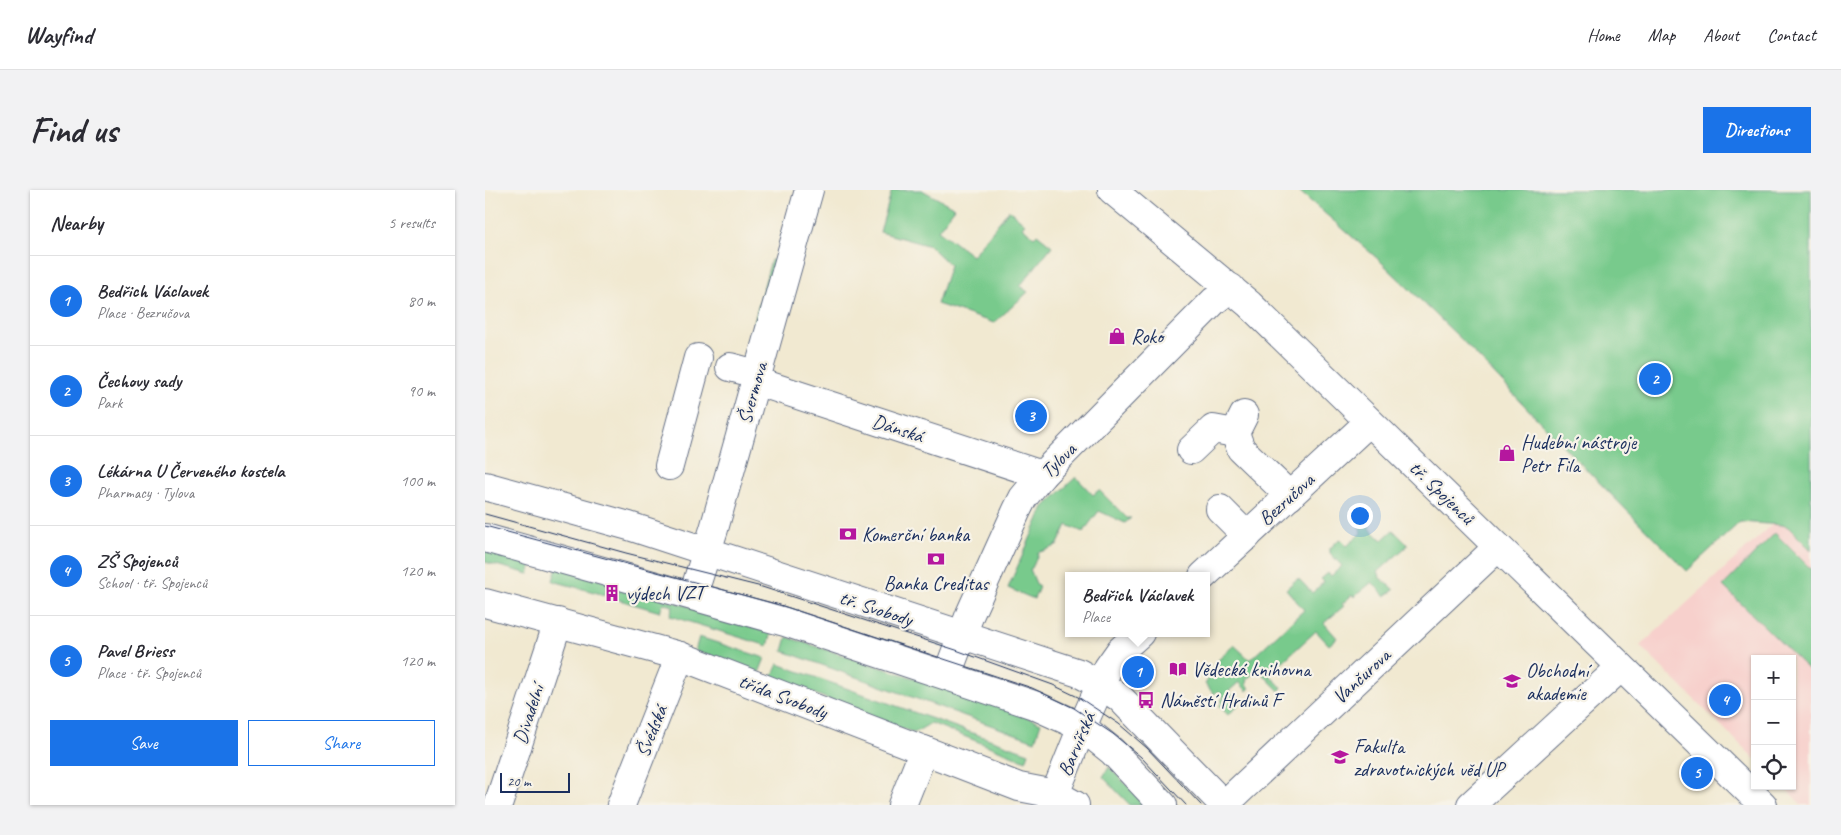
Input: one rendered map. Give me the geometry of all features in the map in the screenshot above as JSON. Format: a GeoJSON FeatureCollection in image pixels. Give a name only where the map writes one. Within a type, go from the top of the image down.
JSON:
{"type":"FeatureCollection","features":[{"type":"Feature","properties":{"kind":"street","name":"Švermova"},"geometry":{"type":"LineString","coordinates":[[693,595],[762,381],[809,190]]}},
{"type":"Feature","properties":{"kind":"street","name":"tř. Spojenců"},"geometry":{"type":"LineString","coordinates":[[1111,190],[1249,304],[1763,805]]}},
{"type":"Feature","properties":{"kind":"street","name":"Tylova"},"geometry":{"type":"LineString","coordinates":[[947,675],[961,636],[1023,498],[1042,475],[1214,301],[1231,288]]}},
{"type":"Feature","properties":{"kind":"street"},"geometry":{"type":"LineString","coordinates":[[669,466],[698,358]]}},
{"type":"Feature","properties":{"kind":"street","name":"Dánská"},"geometry":{"type":"LineString","coordinates":[[730,367],[762,381],[1042,475]]}},
{"type":"Feature","properties":{"kind":"street","name":"Bezručova"},"geometry":{"type":"LineString","coordinates":[[1207,572],[1369,422]]}},
{"type":"Feature","properties":{"kind":"street"},"geometry":{"type":"LineString","coordinates":[[1191,450],[1213,429],[1240,424],[1241,449],[1290,496]]}},
{"type":"Feature","properties":{"kind":"street","name":"tř. Svobody"},"geometry":{"type":"LineString","coordinates":[[485,486],[629,526],[961,636],[1065,668],[1101,685],[1130,707],[1224,805]]}},
{"type":"Feature","properties":{"kind":"street"},"geometry":{"type":"LineString","coordinates":[[1220,509],[1247,536]]}},
{"type":"Feature","properties":{"kind":"street","name":"tř. Svobody"},"geometry":{"type":"LineString","coordinates":[[485,538],[785,622],[1035,705],[1081,727],[1112,751],[1163,805]]}},
{"type":"Feature","properties":{"kind":"street","name":"Vančurova"},"geometry":{"type":"LineString","coordinates":[[1224,805],[1498,547]]}},
{"type":"Feature","properties":{"kind":"street","name":"třída Svobody"},"geometry":{"type":"LineString","coordinates":[[485,603],[680,656],[1019,787],[1061,801]]}},
{"type":"Feature","properties":{"kind":"street","name":"Divadelní"},"geometry":{"type":"LineString","coordinates":[[498,805],[558,622]]}},
{"type":"Feature","properties":{"kind":"street"},"geometry":{"type":"LineString","coordinates":[[1101,685],[1113,660],[1136,637]]}},
{"type":"Feature","properties":{"kind":"street","name":"Švédská"},"geometry":{"type":"LineString","coordinates":[[621,805],[680,656]]}},
{"type":"Feature","properties":{"kind":"street"},"geometry":{"type":"LineString","coordinates":[[1479,803],[1621,667]]}},
{"type":"Feature","properties":{"kind":"street","name":"Barvířská"},"geometry":{"type":"LineString","coordinates":[[1061,801],[1081,727],[1101,685]]}},
{"type":"Feature","properties":{"kind":"street"},"geometry":{"type":"LineString","coordinates":[[902,805],[924,750]]}},
{"type":"Feature","properties":{"kind":"shaded area"},"geometry":{"type":"Polygon","coordinates":[[[1773,524],[1788,527],[1811,550],[1811,805],[1802,805],[1787,790],[1796,790],[1796,655],[1751,655],[1751,755],[1640,646],[1773,524]]]}},
{"type":"Feature","properties":{"kind":"green space"},"geometry":{"type":"Polygon","coordinates":[[[892,190],[922,190],[955,208],[938,230],[972,256],[1009,210],[1025,224],[1022,227],[1034,237],[1037,234],[1052,246],[1020,286],[1028,292],[994,323],[937,304],[950,265],[930,246],[880,232],[892,190]]]}},
{"type":"Feature","properties":{"kind":"green space"},"geometry":{"type":"Polygon","coordinates":[[[1301,190],[1811,190],[1811,550],[1788,527],[1740,522],[1687,571],[1566,449],[1461,339],[1378,259],[1300,192],[1301,190]]]}},
{"type":"Feature","properties":{"kind":"green space"},"geometry":{"type":"Polygon","coordinates":[[[771,260],[777,261],[749,364],[742,365],[771,260]]]}},
{"type":"Feature","properties":{"kind":"green space"},"geometry":{"type":"Polygon","coordinates":[[[1076,477],[1093,495],[1099,490],[1127,518],[1131,518],[1125,523],[1099,511],[1083,532],[1067,525],[1057,546],[1055,545],[1037,553],[1038,555],[1030,569],[1039,587],[1034,599],[1008,588],[1044,507],[1076,477]]]}},
{"type":"Feature","properties":{"kind":"green space"},"geometry":{"type":"Polygon","coordinates":[[[1360,521],[1370,524],[1369,528],[1382,540],[1393,530],[1408,545],[1378,572],[1379,577],[1394,590],[1385,596],[1372,582],[1354,597],[1352,595],[1342,604],[1344,606],[1324,623],[1337,638],[1329,645],[1316,631],[1269,674],[1282,688],[1279,691],[1258,669],[1246,680],[1248,682],[1246,684],[1250,688],[1247,691],[1239,682],[1229,691],[1241,703],[1228,715],[1219,706],[1224,697],[1218,691],[1214,694],[1205,684],[1210,677],[1210,671],[1216,667],[1214,664],[1234,645],[1250,660],[1304,610],[1286,589],[1297,579],[1312,593],[1324,582],[1321,579],[1328,573],[1331,576],[1342,566],[1330,553],[1330,548],[1340,539],[1347,546],[1361,533],[1357,524],[1360,521]]]}},
{"type":"Feature","properties":{"kind":"green space"},"geometry":{"type":"Polygon","coordinates":[[[1775,533],[1811,569],[1811,672],[1796,657],[1796,655],[1794,655],[1723,586],[1775,533]]]}},
{"type":"Feature","properties":{"kind":"green space"},"geometry":{"type":"Polygon","coordinates":[[[485,546],[534,559],[529,574],[485,562],[485,546]]]}},
{"type":"Feature","properties":{"kind":"green space"},"geometry":{"type":"Polygon","coordinates":[[[557,566],[772,632],[768,646],[670,616],[673,606],[663,603],[660,612],[616,599],[619,590],[608,587],[605,595],[553,581],[557,566]]]}},
{"type":"Feature","properties":{"kind":"green space"},"geometry":{"type":"Polygon","coordinates":[[[699,637],[765,658],[759,673],[695,651],[699,637]]]}},
{"type":"Feature","properties":{"kind":"green space"},"geometry":{"type":"Polygon","coordinates":[[[787,637],[1003,707],[1041,723],[1035,741],[783,651],[787,637]]]}},
{"type":"Feature","properties":{"kind":"green space"},"geometry":{"type":"Polygon","coordinates":[[[778,664],[1029,753],[1026,761],[931,723],[914,733],[772,677],[778,664]]]}},
{"type":"Feature","properties":{"kind":"green space"},"geometry":{"type":"Polygon","coordinates":[[[1109,767],[1143,801],[1138,805],[1130,805],[1103,777],[1109,767]]]}},
{"type":"Feature","properties":{"kind":"tram line"},"geometry":{"type":"LineString","coordinates":[[485,514],[626,553],[762,587],[956,650],[1053,685],[1078,697],[1119,724],[1147,748],[1201,805]]}},
{"type":"Feature","properties":{"kind":"tram line"},"geometry":{"type":"LineString","coordinates":[[485,526],[780,605],[1032,688],[1074,708],[1113,734],[1141,757],[1186,805]]}},
{"type":"Feature","properties":{"kind":"place","name":"Roko"},"geometry":{"type":"Point","coordinates":[1117,336]}},
{"type":"Feature","properties":{"kind":"place","name":"Čechovy sady"},"geometry":{"type":"Point","coordinates":[1655,379]}},
{"type":"Feature","properties":{"kind":"place","name":"Lékárna U Červeného kostela"},"geometry":{"type":"Point","coordinates":[1031,416]}},
{"type":"Feature","properties":{"kind":"place","name":"Hudební nástroje Petr Fila"},"geometry":{"type":"Point","coordinates":[1507,453]}},
{"type":"Feature","properties":{"kind":"place","name":"Komerční banka"},"geometry":{"type":"Point","coordinates":[848,534]}},
{"type":"Feature","properties":{"kind":"place","name":"Banka Creditas"},"geometry":{"type":"Point","coordinates":[936,559]}},
{"type":"Feature","properties":{"kind":"place","name":"výdech VZT"},"geometry":{"type":"Point","coordinates":[612,593]}},
{"type":"Feature","properties":{"kind":"place","name":"Vědecká knihovna"},"geometry":{"type":"Point","coordinates":[1178,669]}},
{"type":"Feature","properties":{"kind":"place","name":"Bedřich Václavek"},"geometry":{"type":"Point","coordinates":[1138,672]}},
{"type":"Feature","properties":{"kind":"place","name":"Obchodní akademie"},"geometry":{"type":"Point","coordinates":[1512,681]}},
{"type":"Feature","properties":{"kind":"place","name":"Náměstí Hrdinů F"},"geometry":{"type":"Point","coordinates":[1146,700]}},
{"type":"Feature","properties":{"kind":"place","name":"ZŠ Spojenců"},"geometry":{"type":"Point","coordinates":[1725,700]}},
{"type":"Feature","properties":{"kind":"place","name":"Fakulta zdravotnických věd UP"},"geometry":{"type":"Point","coordinates":[1340,757]}},
{"type":"Feature","properties":{"kind":"place","name":"Pavel Briess"},"geometry":{"type":"Point","coordinates":[1697,773]}}]}
